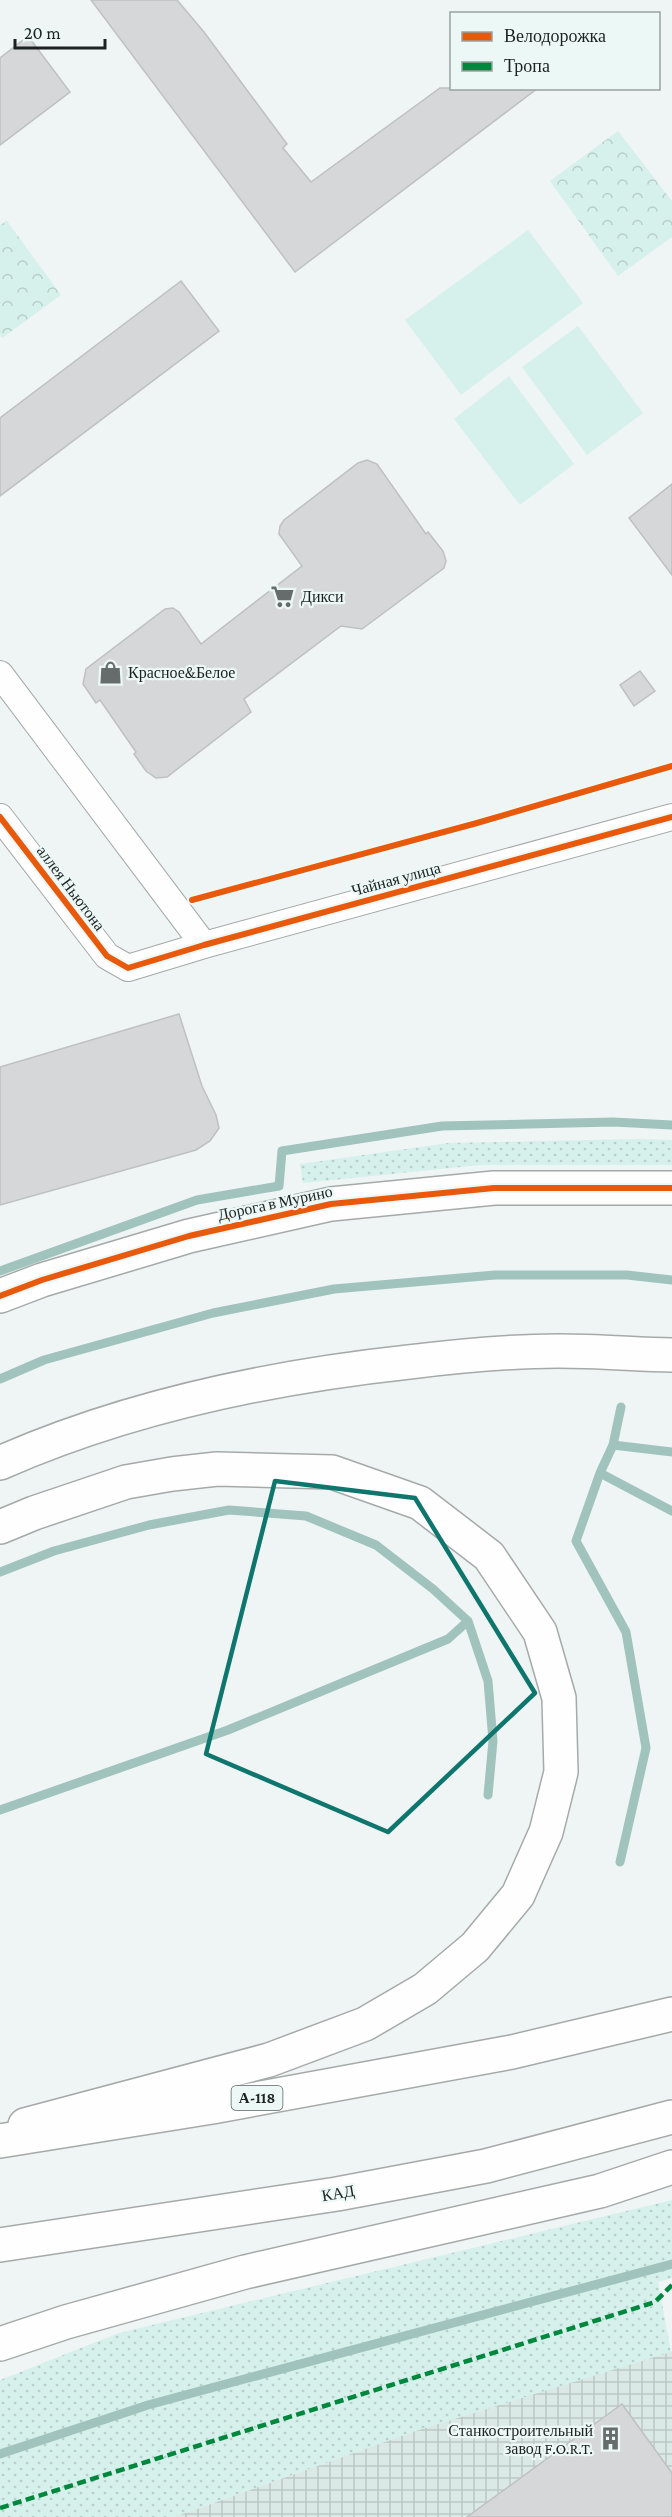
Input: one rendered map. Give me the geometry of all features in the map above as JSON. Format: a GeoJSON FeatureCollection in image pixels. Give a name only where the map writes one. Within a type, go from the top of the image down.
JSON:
{"type":"FeatureCollection","features":[{"type":"Feature","properties":{"kind":"main road","name":"Дорога в Мурино"},"geometry":{"type":"LineString","coordinates":[[0,1296],[42,1280],[189,1236],[331,1204],[494,1188],[672,1188]]}},
{"type":"Feature","properties":{"kind":"main road"},"geometry":{"type":"LineString","coordinates":[[0,1463],[103,1424],[201,1397],[324,1371],[451,1357],[558,1351],[672,1355]]}},
{"type":"Feature","properties":{"kind":"main road"},"geometry":{"type":"LineString","coordinates":[[0,1527],[126,1482],[217,1469],[332,1472],[420,1503],[489,1556],[540,1632],[559,1698],[561,1772],[546,1832],[518,1895],[475,1947],[425,1989],[365,2024],[269,2060],[0,2131]]}},
{"type":"Feature","properties":{"kind":"main road","name":"А-118"},"geometry":{"type":"LineString","coordinates":[[0,2141],[212,2107],[512,2052],[672,2014]]}},
{"type":"Feature","properties":{"kind":"main road","name":"КАД"},"geometry":{"type":"LineString","coordinates":[[0,2245],[337,2193],[486,2166],[672,2116]]}},
{"type":"Feature","properties":{"kind":"main road"},"geometry":{"type":"LineString","coordinates":[[0,2344],[66,2322],[245,2272],[600,2191],[672,2167]]}},
{"type":"Feature","properties":{"kind":"street"},"geometry":{"type":"LineString","coordinates":[[0,674],[204,945]]}},
{"type":"Feature","properties":{"kind":"street","name":"аллея Ньютона"},"geometry":{"type":"LineString","coordinates":[[0,817],[107,956],[128,968]]}},
{"type":"Feature","properties":{"kind":"street","name":"Чайная улица"},"geometry":{"type":"LineString","coordinates":[[128,968],[204,945],[672,818]]}},
{"type":"Feature","properties":{"kind":"highlighted area"},"geometry":{"type":"Polygon","coordinates":[[[275,1481],[415,1498],[535,1693],[388,1832],[206,1754],[275,1481]]]}},
{"type":"Feature","properties":{"kind":"shaded area"},"geometry":{"type":"Polygon","coordinates":[[[672,2351],[672,2517],[174,2517],[415,2431],[672,2351]]]}},
{"type":"Feature","properties":{"kind":"green space"},"geometry":{"type":"Polygon","coordinates":[[[618,131],[672,201],[672,237],[618,276],[550,181],[618,131]]]}},
{"type":"Feature","properties":{"kind":"green space"},"geometry":{"type":"Polygon","coordinates":[[[7,221],[61,295],[2,338],[0,335],[0,225],[7,221]]]}},
{"type":"Feature","properties":{"kind":"green space"},"geometry":{"type":"Polygon","coordinates":[[[528,230],[583,303],[461,395],[405,320],[528,230]]]}},
{"type":"Feature","properties":{"kind":"green space"},"geometry":{"type":"Polygon","coordinates":[[[578,326],[643,413],[587,455],[522,367],[578,326]]]}},
{"type":"Feature","properties":{"kind":"green space"},"geometry":{"type":"Polygon","coordinates":[[[509,376],[574,464],[520,505],[454,419],[509,376]]]}},
{"type":"Feature","properties":{"kind":"green space"},"geometry":{"type":"Polygon","coordinates":[[[672,1140],[672,1165],[480,1165],[303,1183],[300,1164],[448,1143],[672,1140]]]}},
{"type":"Feature","properties":{"kind":"green space"},"geometry":{"type":"Polygon","coordinates":[[[672,2200],[672,2278],[658,2282],[671,2352],[415,2431],[174,2517],[0,2517],[0,2380],[119,2333],[672,2200]]]}},
{"type":"Feature","properties":{"kind":"building"},"geometry":{"type":"Polygon","coordinates":[[[91,0],[177,0],[204,32],[287,144],[283,148],[311,182],[440,88],[535,90],[295,272],[91,0]]]}},
{"type":"Feature","properties":{"kind":"building"},"geometry":{"type":"Polygon","coordinates":[[[28,36],[70,92],[0,145],[0,58],[28,36]]]}},
{"type":"Feature","properties":{"kind":"building"},"geometry":{"type":"Polygon","coordinates":[[[181,281],[219,331],[0,496],[0,418],[181,281]]]}},
{"type":"Feature","properties":{"kind":"building"},"geometry":{"type":"Polygon","coordinates":[[[367,460],[377,464],[426,534],[428,532],[443,551],[446,561],[444,568],[362,629],[341,626],[244,699],[251,712],[167,777],[156,778],[146,771],[134,754],[136,752],[100,700],[96,703],[83,684],[86,669],[165,609],[173,608],[179,612],[201,644],[302,566],[279,534],[280,526],[284,520],[358,463],[367,460]]]}},
{"type":"Feature","properties":{"kind":"building"},"geometry":{"type":"Polygon","coordinates":[[[672,484],[672,575],[629,518],[672,484]]]}},
{"type":"Feature","properties":{"kind":"building"},"geometry":{"type":"Polygon","coordinates":[[[640,671],[655,691],[634,706],[620,685],[640,671]]]}},
{"type":"Feature","properties":{"kind":"building"},"geometry":{"type":"Polygon","coordinates":[[[179,1014],[202,1086],[216,1115],[219,1128],[210,1141],[196,1150],[0,1205],[0,1067],[179,1014]]]}},
{"type":"Feature","properties":{"kind":"building","name":"Станкостроительный завод F.O.R.T."},"geometry":{"type":"Polygon","coordinates":[[[622,2404],[672,2473],[672,2517],[467,2517],[622,2404]]]}},
{"type":"Feature","properties":{"kind":"waterway"},"geometry":{"type":"LineString","coordinates":[[0,1271],[197,1200],[279,1186],[282,1151],[442,1126],[613,1122],[672,1125]]}},
{"type":"Feature","properties":{"kind":"waterway"},"geometry":{"type":"LineString","coordinates":[[0,1379],[44,1360],[213,1313],[334,1289],[495,1275],[627,1275],[672,1280]]}},
{"type":"Feature","properties":{"kind":"waterway"},"geometry":{"type":"LineString","coordinates":[[620,1862],[646,1748],[626,1632],[576,1541],[600,1473],[613,1445],[621,1407]]}},
{"type":"Feature","properties":{"kind":"waterway"},"geometry":{"type":"LineString","coordinates":[[613,1445],[672,1452]]}},
{"type":"Feature","properties":{"kind":"waterway"},"geometry":{"type":"LineString","coordinates":[[600,1473],[672,1511]]}},
{"type":"Feature","properties":{"kind":"waterway"},"geometry":{"type":"LineString","coordinates":[[0,1572],[54,1551],[149,1525],[229,1510],[306,1516],[376,1545],[433,1589],[468,1621],[488,1681],[493,1741],[488,1795]]}},
{"type":"Feature","properties":{"kind":"waterway"},"geometry":{"type":"LineString","coordinates":[[0,1810],[228,1730],[448,1639],[468,1621]]}},
{"type":"Feature","properties":{"kind":"waterway"},"geometry":{"type":"LineString","coordinates":[[0,2454],[148,2405],[672,2264]]}},
{"type":"Feature","properties":{"kind":"marked path"},"geometry":{"type":"LineString","coordinates":[[0,2508],[655,2302],[672,2285]]}},
{"type":"Feature","properties":{"kind":"cycle path"},"geometry":{"type":"LineString","coordinates":[[192,900],[477,823],[672,766]]}},
{"type":"Feature","properties":{"kind":"cycle path"},"geometry":{"type":"LineString","coordinates":[[0,817],[107,956],[128,968],[204,945],[672,817]]}},
{"type":"Feature","properties":{"kind":"cycle path"},"geometry":{"type":"LineString","coordinates":[[0,1296],[42,1280],[189,1236],[331,1204],[494,1188],[672,1188]]}},
{"type":"Feature","properties":{"kind":"place","name":"Дикси"},"geometry":{"type":"Point","coordinates":[283,596]}},
{"type":"Feature","properties":{"kind":"place","name":"Красное&Белое"},"geometry":{"type":"Point","coordinates":[110,672]}},
{"type":"Feature","properties":{"kind":"place","name":"Станкостроительный завод F.O.R.T."},"geometry":{"type":"Point","coordinates":[611,2439]}}]}
